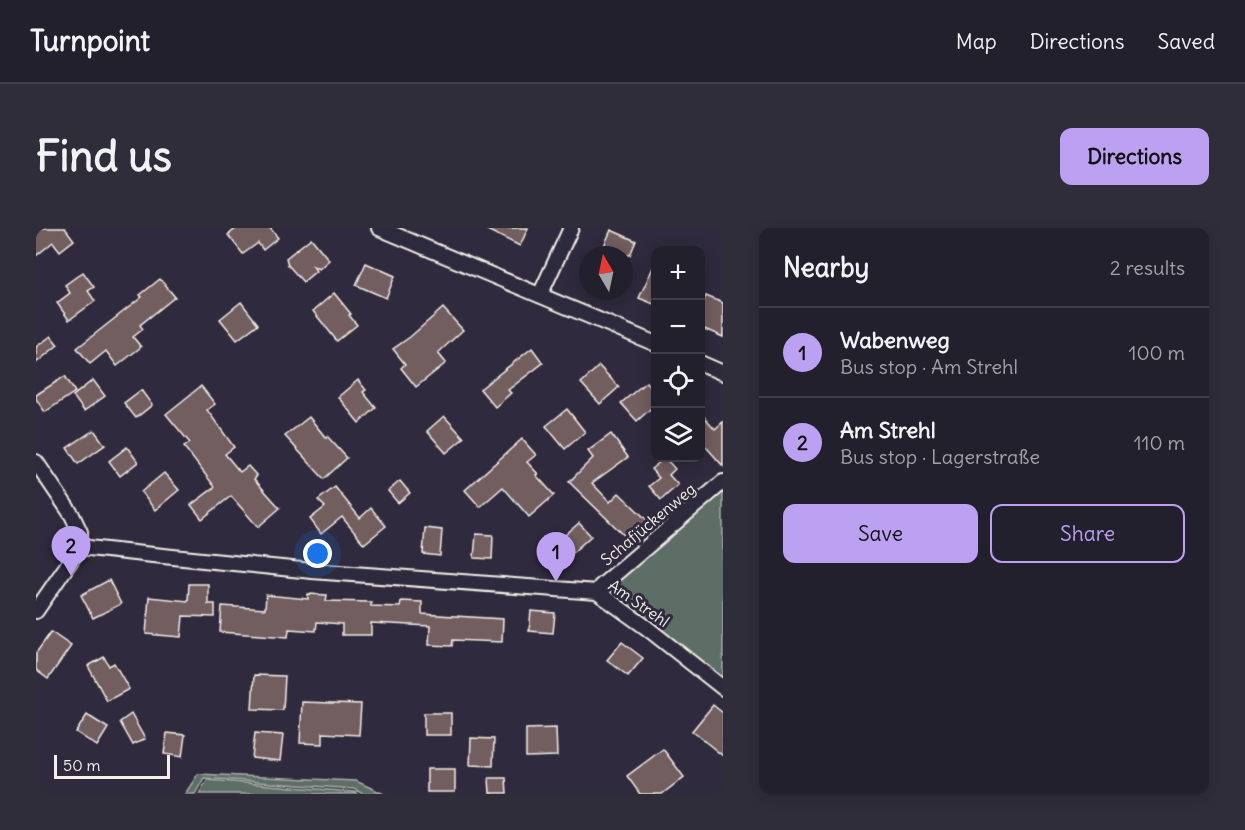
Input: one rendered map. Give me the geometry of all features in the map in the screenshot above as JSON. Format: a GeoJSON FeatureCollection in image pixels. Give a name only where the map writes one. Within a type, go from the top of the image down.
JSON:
{"type":"FeatureCollection","features":[{"type":"Feature","properties":{"kind":"street"},"geometry":{"type":"LineString","coordinates":[[379,228],[651,342]]}},
{"type":"Feature","properties":{"kind":"street"},"geometry":{"type":"LineString","coordinates":[[540,295],[571,228]]}},
{"type":"Feature","properties":{"kind":"street"},"geometry":{"type":"LineString","coordinates":[[705,365],[723,373]]}},
{"type":"Feature","properties":{"kind":"street"},"geometry":{"type":"LineString","coordinates":[[36,462],[72,515],[80,532],[80,547],[36,611]]}},
{"type":"Feature","properties":{"kind":"street","name":"Schafjückenweg"},"geometry":{"type":"LineString","coordinates":[[597,592],[601,586],[723,482]]}},
{"type":"Feature","properties":{"kind":"street","name":"Am Strehl"},"geometry":{"type":"LineString","coordinates":[[80,547],[312,571],[597,592],[723,688]]}},
{"type":"Feature","properties":{"kind":"green space"},"geometry":{"type":"Polygon","coordinates":[[[723,482],[723,688],[605,595],[601,586],[723,482]]]}},
{"type":"Feature","properties":{"kind":"green space"},"geometry":{"type":"Polygon","coordinates":[[[198,774],[356,781],[384,794],[363,794],[354,789],[204,778],[195,794],[185,794],[198,774]]]}},
{"type":"Feature","properties":{"kind":"green space"},"geometry":{"type":"Polygon","coordinates":[[[207,780],[354,792],[358,794],[199,794],[207,780]]]}},
{"type":"Feature","properties":{"kind":"building"},"geometry":{"type":"Polygon","coordinates":[[[36,228],[65,228],[74,240],[60,251],[53,242],[36,256],[36,228]]]}},
{"type":"Feature","properties":{"kind":"building"},"geometry":{"type":"Polygon","coordinates":[[[237,228],[270,228],[278,238],[263,250],[258,243],[243,254],[228,235],[237,228]]]}},
{"type":"Feature","properties":{"kind":"building"},"geometry":{"type":"Polygon","coordinates":[[[483,228],[528,228],[520,246],[483,228]]]}},
{"type":"Feature","properties":{"kind":"building"},"geometry":{"type":"Polygon","coordinates":[[[611,230],[636,241],[633,248],[633,246],[604,246],[611,230]]]}},
{"type":"Feature","properties":{"kind":"building"},"geometry":{"type":"Polygon","coordinates":[[[311,238],[329,260],[319,269],[313,266],[316,271],[303,282],[288,265],[286,258],[311,238]]]}},
{"type":"Feature","properties":{"kind":"building"},"geometry":{"type":"Polygon","coordinates":[[[366,263],[395,276],[386,298],[356,285],[366,263]]]}},
{"type":"Feature","properties":{"kind":"building"},"geometry":{"type":"Polygon","coordinates":[[[83,272],[94,287],[88,291],[95,301],[69,320],[57,303],[70,293],[65,285],[83,272]]]}},
{"type":"Feature","properties":{"kind":"building"},"geometry":{"type":"Polygon","coordinates":[[[651,272],[651,303],[639,298],[651,272]]]}},
{"type":"Feature","properties":{"kind":"building"},"geometry":{"type":"Polygon","coordinates":[[[160,279],[175,297],[140,325],[143,329],[133,337],[141,347],[117,366],[106,351],[90,364],[77,348],[142,297],[140,295],[160,279]]]}},
{"type":"Feature","properties":{"kind":"building"},"geometry":{"type":"Polygon","coordinates":[[[334,293],[357,325],[337,341],[313,311],[334,293]]]}},
{"type":"Feature","properties":{"kind":"building"},"geometry":{"type":"Polygon","coordinates":[[[706,296],[723,303],[723,337],[705,329],[706,296]]]}},
{"type":"Feature","properties":{"kind":"building"},"geometry":{"type":"Polygon","coordinates":[[[241,302],[258,324],[237,340],[220,319],[241,302]]]}},
{"type":"Feature","properties":{"kind":"building"},"geometry":{"type":"Polygon","coordinates":[[[443,308],[463,330],[438,353],[446,363],[416,387],[401,368],[405,364],[393,349],[443,308]]]}},
{"type":"Feature","properties":{"kind":"building"},"geometry":{"type":"Polygon","coordinates":[[[51,336],[58,345],[36,363],[36,347],[51,336]]]}},
{"type":"Feature","properties":{"kind":"building"},"geometry":{"type":"Polygon","coordinates":[[[532,348],[543,363],[508,390],[511,393],[495,407],[480,389],[532,348]]]}},
{"type":"Feature","properties":{"kind":"building"},"geometry":{"type":"Polygon","coordinates":[[[599,366],[619,387],[600,404],[581,383],[599,366]]]}},
{"type":"Feature","properties":{"kind":"building"},"geometry":{"type":"Polygon","coordinates":[[[65,376],[75,392],[45,412],[36,399],[36,395],[65,376]]]}},
{"type":"Feature","properties":{"kind":"building"},"geometry":{"type":"Polygon","coordinates":[[[93,380],[105,396],[84,411],[73,396],[93,380]]]}},
{"type":"Feature","properties":{"kind":"building"},"geometry":{"type":"Polygon","coordinates":[[[358,380],[366,390],[363,392],[376,408],[359,423],[338,397],[358,380]]]}},
{"type":"Feature","properties":{"kind":"building"},"geometry":{"type":"Polygon","coordinates":[[[646,382],[651,388],[651,408],[637,421],[621,403],[646,382]]]}},
{"type":"Feature","properties":{"kind":"building"},"geometry":{"type":"Polygon","coordinates":[[[201,386],[215,404],[207,410],[234,447],[225,454],[240,472],[248,466],[257,476],[254,479],[280,508],[258,527],[231,496],[202,519],[191,505],[215,487],[184,447],[190,443],[166,414],[201,386]]]}},
{"type":"Feature","properties":{"kind":"building"},"geometry":{"type":"Polygon","coordinates":[[[141,390],[152,405],[136,418],[124,403],[141,390]]]}},
{"type":"Feature","properties":{"kind":"building"},"geometry":{"type":"Polygon","coordinates":[[[567,409],[585,432],[565,449],[546,426],[567,409]]]}},
{"type":"Feature","properties":{"kind":"building"},"geometry":{"type":"Polygon","coordinates":[[[444,416],[464,438],[446,453],[427,431],[444,416]]]}},
{"type":"Feature","properties":{"kind":"building"},"geometry":{"type":"Polygon","coordinates":[[[309,417],[326,438],[327,436],[347,458],[324,479],[285,436],[309,417]]]}},
{"type":"Feature","properties":{"kind":"building"},"geometry":{"type":"Polygon","coordinates":[[[705,418],[715,429],[723,422],[723,466],[705,446],[705,418]]]}},
{"type":"Feature","properties":{"kind":"building"},"geometry":{"type":"Polygon","coordinates":[[[94,430],[105,445],[78,464],[67,448],[94,430]]]}},
{"type":"Feature","properties":{"kind":"building"},"geometry":{"type":"Polygon","coordinates":[[[611,434],[628,457],[592,483],[610,502],[619,493],[648,521],[629,540],[569,482],[593,458],[588,451],[611,434]]]}},
{"type":"Feature","properties":{"kind":"building"},"geometry":{"type":"Polygon","coordinates":[[[522,439],[536,455],[527,462],[554,495],[529,517],[503,487],[480,507],[465,490],[522,439]]]}},
{"type":"Feature","properties":{"kind":"building"},"geometry":{"type":"Polygon","coordinates":[[[127,447],[138,462],[120,476],[109,461],[127,447]]]}},
{"type":"Feature","properties":{"kind":"building"},"geometry":{"type":"Polygon","coordinates":[[[660,462],[669,462],[675,469],[669,475],[678,485],[661,500],[649,486],[659,478],[651,469],[660,462]]]}},
{"type":"Feature","properties":{"kind":"building"},"geometry":{"type":"Polygon","coordinates":[[[164,473],[179,490],[155,510],[141,492],[164,473]]]}},
{"type":"Feature","properties":{"kind":"building"},"geometry":{"type":"Polygon","coordinates":[[[400,481],[410,493],[398,503],[388,491],[400,481]]]}},
{"type":"Feature","properties":{"kind":"building"},"geometry":{"type":"Polygon","coordinates":[[[335,487],[360,518],[371,508],[386,526],[364,544],[342,517],[321,534],[310,519],[325,507],[318,500],[335,487]]]}},
{"type":"Feature","properties":{"kind":"building"},"geometry":{"type":"Polygon","coordinates":[[[579,523],[591,536],[570,555],[558,541],[579,523]]]}},
{"type":"Feature","properties":{"kind":"building"},"geometry":{"type":"Polygon","coordinates":[[[425,528],[442,530],[440,556],[423,554],[425,528]]]}},
{"type":"Feature","properties":{"kind":"building"},"geometry":{"type":"Polygon","coordinates":[[[476,534],[493,535],[492,559],[474,558],[476,534]]]}},
{"type":"Feature","properties":{"kind":"building"},"geometry":{"type":"Polygon","coordinates":[[[109,580],[121,604],[93,618],[81,595],[109,580]]]}},
{"type":"Feature","properties":{"kind":"building"},"geometry":{"type":"Polygon","coordinates":[[[189,584],[208,584],[208,604],[215,604],[215,617],[183,616],[181,637],[146,634],[149,597],[188,601],[189,584]]]}},
{"type":"Feature","properties":{"kind":"building"},"geometry":{"type":"Polygon","coordinates":[[[308,594],[327,595],[326,601],[371,602],[371,606],[400,607],[401,601],[422,602],[422,614],[503,619],[502,642],[453,640],[452,646],[429,645],[430,626],[371,623],[371,635],[342,635],[342,624],[317,622],[316,631],[289,629],[288,637],[220,632],[222,606],[265,609],[266,595],[308,599],[308,594]]]}},
{"type":"Feature","properties":{"kind":"building"},"geometry":{"type":"Polygon","coordinates":[[[531,611],[555,613],[553,633],[529,631],[531,611]]]}},
{"type":"Feature","properties":{"kind":"building"},"geometry":{"type":"Polygon","coordinates":[[[51,632],[71,646],[48,679],[36,670],[36,653],[51,632]]]}},
{"type":"Feature","properties":{"kind":"building"},"geometry":{"type":"Polygon","coordinates":[[[622,642],[643,658],[628,676],[607,660],[622,642]]]}},
{"type":"Feature","properties":{"kind":"building"},"geometry":{"type":"Polygon","coordinates":[[[104,657],[109,666],[114,663],[129,689],[107,701],[88,666],[104,657]]]}},
{"type":"Feature","properties":{"kind":"building"},"geometry":{"type":"Polygon","coordinates":[[[254,675],[285,676],[283,710],[252,709],[254,675]]]}},
{"type":"Feature","properties":{"kind":"building"},"geometry":{"type":"Polygon","coordinates":[[[302,702],[361,704],[359,735],[323,733],[323,744],[300,743],[302,702]]]}},
{"type":"Feature","properties":{"kind":"building"},"geometry":{"type":"Polygon","coordinates":[[[713,705],[723,713],[723,756],[692,731],[713,705]]]}},
{"type":"Feature","properties":{"kind":"building"},"geometry":{"type":"Polygon","coordinates":[[[424,713],[451,713],[451,735],[424,735],[424,713]]]}},
{"type":"Feature","properties":{"kind":"building"},"geometry":{"type":"Polygon","coordinates":[[[131,714],[145,739],[133,745],[120,722],[131,714]]]}},
{"type":"Feature","properties":{"kind":"building"},"geometry":{"type":"Polygon","coordinates":[[[87,715],[108,728],[97,746],[76,732],[87,715]]]}},
{"type":"Feature","properties":{"kind":"building"},"geometry":{"type":"Polygon","coordinates":[[[556,728],[557,756],[526,757],[526,729],[556,728]]]}},
{"type":"Feature","properties":{"kind":"building"},"geometry":{"type":"Polygon","coordinates":[[[167,733],[185,735],[182,757],[164,754],[167,733]]]}},
{"type":"Feature","properties":{"kind":"building"},"geometry":{"type":"Polygon","coordinates":[[[255,733],[283,735],[280,761],[252,758],[255,733]]]}},
{"type":"Feature","properties":{"kind":"building"},"geometry":{"type":"Polygon","coordinates":[[[471,738],[494,739],[493,766],[470,765],[471,738]]]}},
{"type":"Feature","properties":{"kind":"building"},"geometry":{"type":"Polygon","coordinates":[[[663,749],[684,777],[662,794],[640,794],[627,776],[663,749]]]}},
{"type":"Feature","properties":{"kind":"building"},"geometry":{"type":"Polygon","coordinates":[[[427,769],[455,769],[455,792],[427,792],[427,769]]]}},
{"type":"Feature","properties":{"kind":"building"},"geometry":{"type":"Polygon","coordinates":[[[489,778],[506,778],[507,793],[490,793],[489,778]]]}},
{"type":"Feature","properties":{"kind":"place","name":"Am Strehl"},"geometry":{"type":"Point","coordinates":[71,576]}},
{"type":"Feature","properties":{"kind":"place","name":"Wabenweg"},"geometry":{"type":"Point","coordinates":[556,582]}}]}
